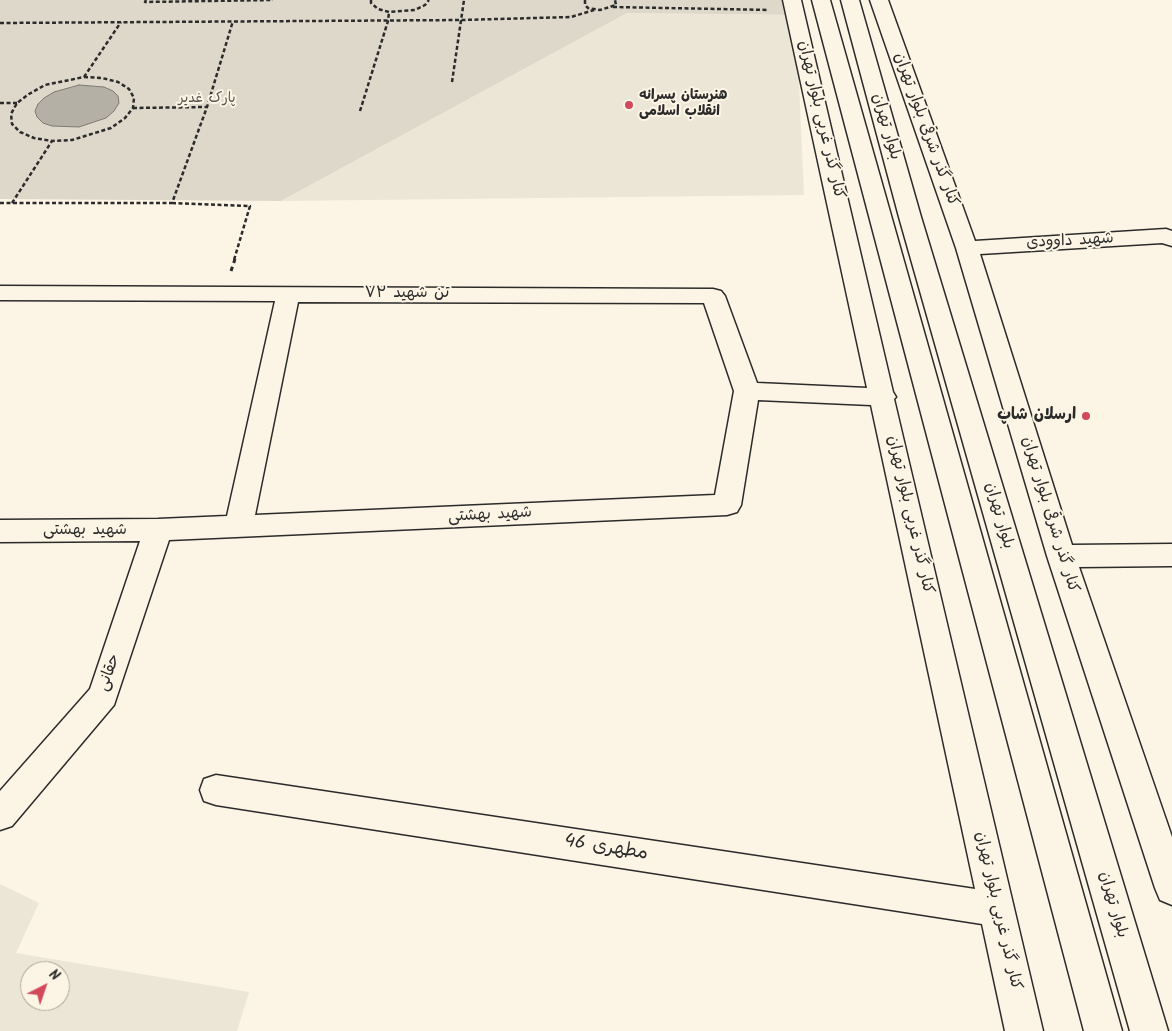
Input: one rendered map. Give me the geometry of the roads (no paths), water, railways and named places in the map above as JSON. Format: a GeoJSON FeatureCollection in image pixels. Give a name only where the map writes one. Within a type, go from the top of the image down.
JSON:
{"type":"FeatureCollection","features":[{"type":"Feature","properties":{"kind":"street","name":"بلوار تهران"},"geometry":{"type":"LineString","coordinates":[[821,0],[1103,1031]]}},
{"type":"Feature","properties":{"kind":"street","name":"بلوار تهران"},"geometry":{"type":"LineString","coordinates":[[850,0],[910,217],[1149,1031]]}},
{"type":"Feature","properties":{"kind":"street","name":"کنار گذر شرقی بلوار تهران"},"geometry":{"type":"LineString","coordinates":[[879,0],[967,248],[1062,556],[1162,831],[1172,888]]}},
{"type":"Feature","properties":{"kind":"street","name":"کنار گذر غربی بلوار تهران"},"geometry":{"type":"LineString","coordinates":[[793,5],[1024,1031]]}},
{"type":"Feature","properties":{"kind":"street","name":"شهید داوودی"},"geometry":{"type":"LineString","coordinates":[[967,248],[1166,236],[1172,239]]}},
{"type":"Feature","properties":{"kind":"street","name":"۷۲ تن شهید"},"geometry":{"type":"LineString","coordinates":[[0,293],[713,296],[747,391]]}},
{"type":"Feature","properties":{"kind":"street"},"geometry":{"type":"LineString","coordinates":[[239,527],[288,294]]}},
{"type":"Feature","properties":{"kind":"street"},"geometry":{"type":"LineString","coordinates":[[747,391],[882,397]]}},
{"type":"Feature","properties":{"kind":"street","name":"شهید بهشتی"},"geometry":{"type":"LineString","coordinates":[[0,531],[158,530],[728,505],[747,391]]}},
{"type":"Feature","properties":{"kind":"street","name":"حقانی"},"geometry":{"type":"LineString","coordinates":[[0,815],[103,696],[158,530]]}},
{"type":"Feature","properties":{"kind":"street"},"geometry":{"type":"LineString","coordinates":[[1062,556],[1172,555]]}},
{"type":"Feature","properties":{"kind":"street","name":"مطهری 46"},"geometry":{"type":"LineString","coordinates":[[216,790],[996,909]]}},
{"type":"Feature","properties":{"kind":"place","name":"هنرستان پسرانه انقلاب اسلامی"},"geometry":{"type":"Point","coordinates":[629,105]}},
{"type":"Feature","properties":{"kind":"place","name":"ارسلان شاپ"},"geometry":{"type":"Point","coordinates":[1086,416]}},
{"type":"Feature","properties":{"kind":"park label","name":"پارک غدیر"},"geometry":{"type":"Point","coordinates":[207,100]}}]}
